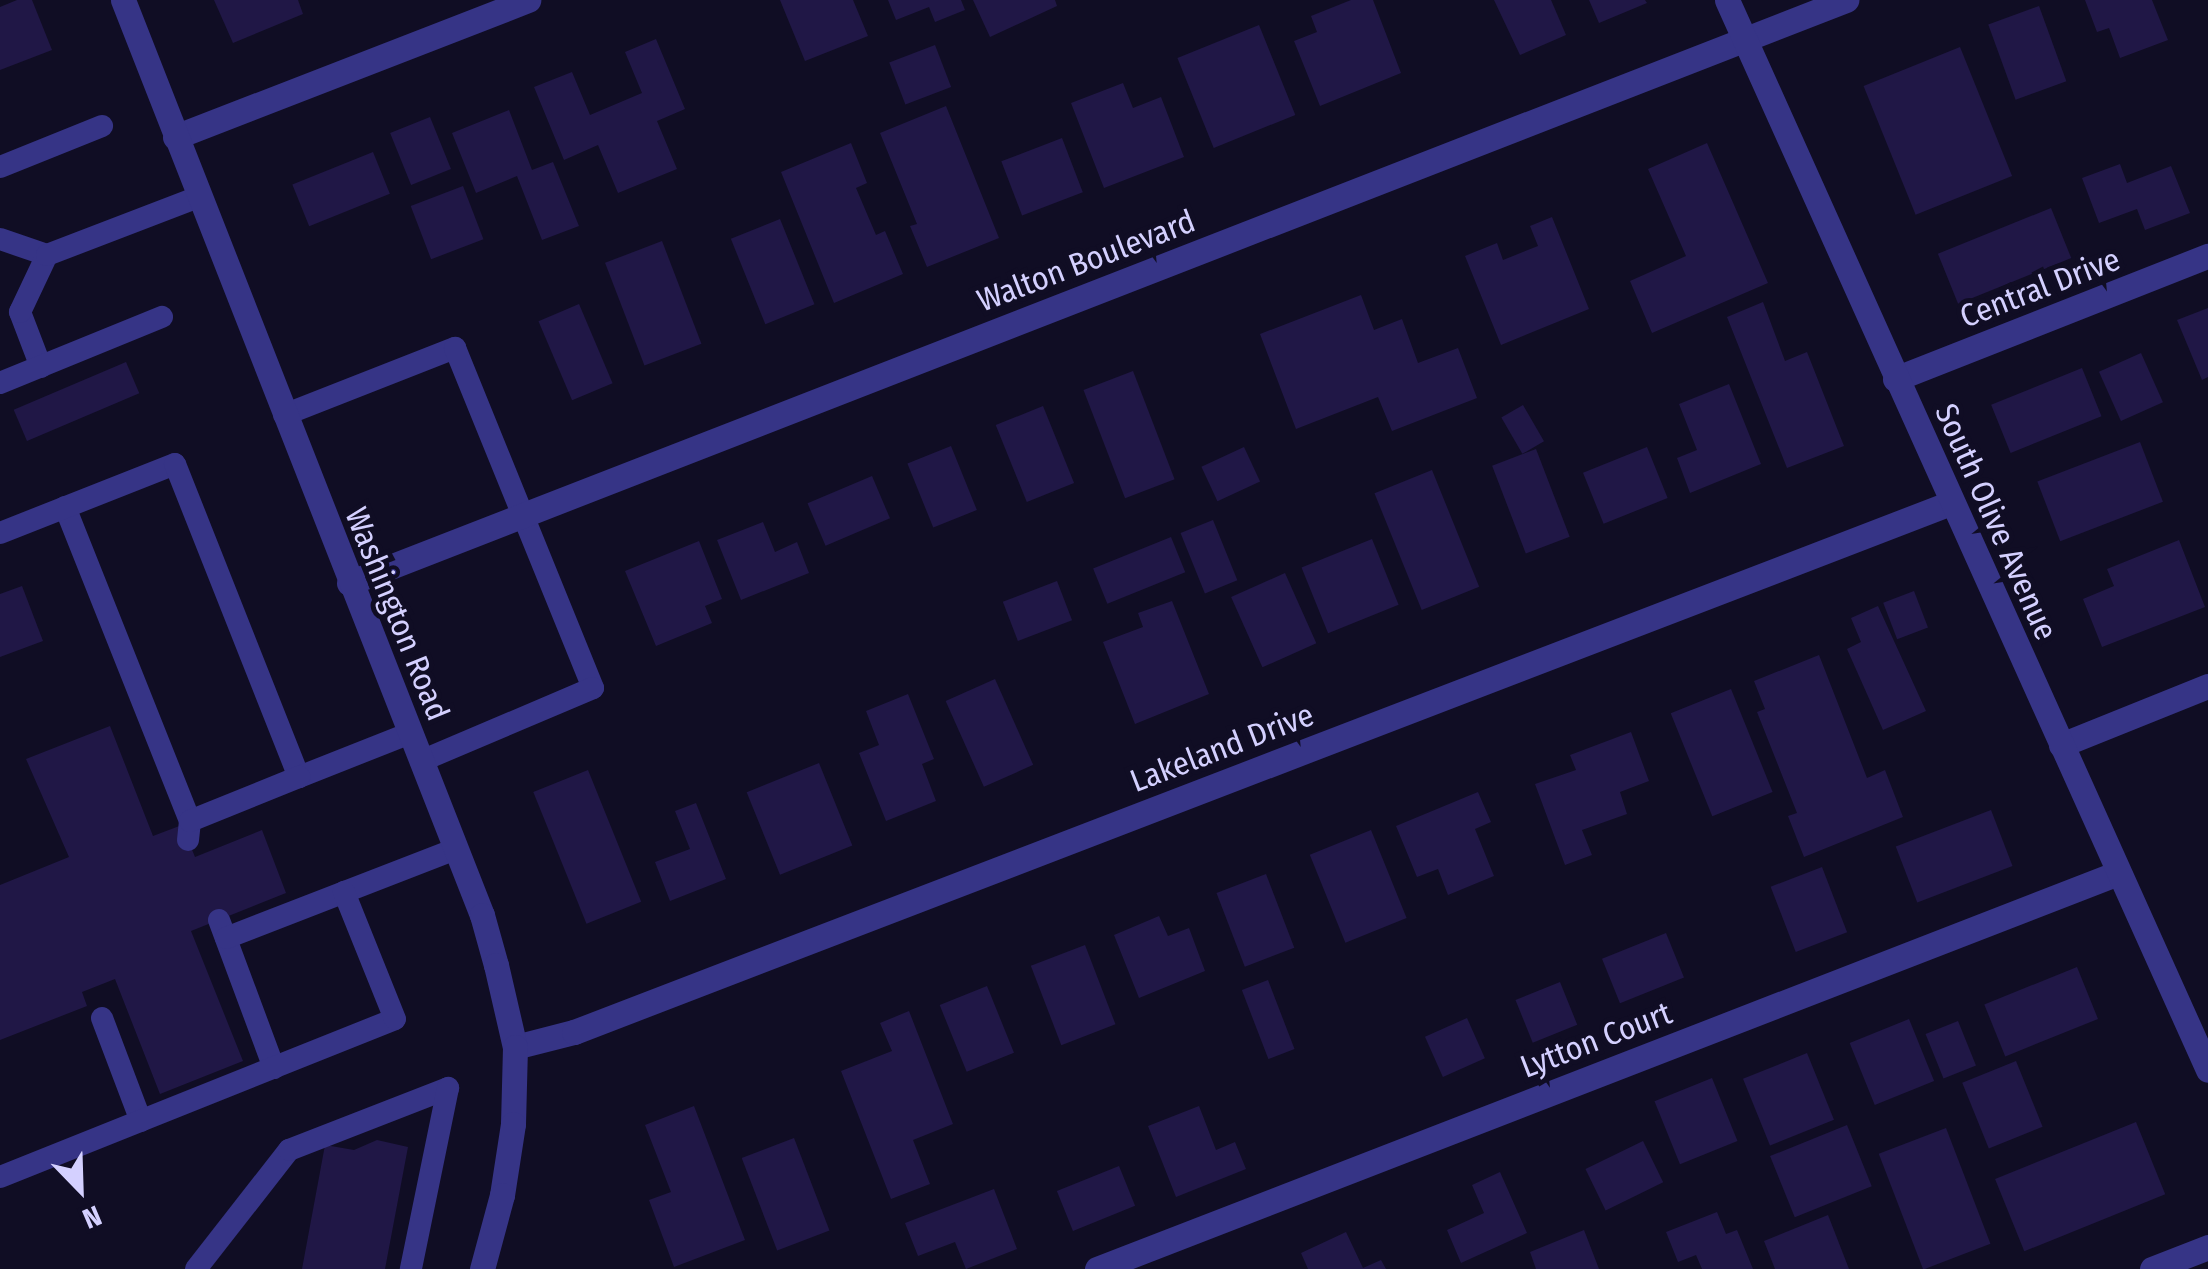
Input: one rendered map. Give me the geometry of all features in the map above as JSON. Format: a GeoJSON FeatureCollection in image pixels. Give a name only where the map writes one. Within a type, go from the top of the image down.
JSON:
{"type":"FeatureCollection","features":[{"type":"Feature","properties":{"kind":"street","name":"Washington Road"},"geometry":{"type":"LineString","coordinates":[[123,0],[482,915],[515,1047],[513,1124],[502,1195],[482,1269]]}},
{"type":"Feature","properties":{"kind":"street"},"geometry":{"type":"LineString","coordinates":[[175,137],[528,0]]}},
{"type":"Feature","properties":{"kind":"street","name":"South Olive Avenue"},"geometry":{"type":"LineString","coordinates":[[1727,0],[2208,1070]]}},
{"type":"Feature","properties":{"kind":"street","name":"Walton Boulevard"},"geometry":{"type":"LineString","coordinates":[[350,583],[1846,0]]}},
{"type":"Feature","properties":{"kind":"street","name":"Central Drive"},"geometry":{"type":"LineString","coordinates":[[1895,380],[2208,256]]}},
{"type":"Feature","properties":{"kind":"street","name":"Lakeland Drive"},"geometry":{"type":"LineString","coordinates":[[515,1047],[574,1032],[1951,503]]}},
{"type":"Feature","properties":{"kind":"street"},"geometry":{"type":"LineString","coordinates":[[2060,744],[2208,686]]}},
{"type":"Feature","properties":{"kind":"street","name":"Lytton Court"},"geometry":{"type":"LineString","coordinates":[[1097,1269],[2118,872]]}},
{"type":"Feature","properties":{"kind":"street"},"geometry":{"type":"LineString","coordinates":[[2152,1269],[2208,1247]]}},
{"type":"Feature","properties":{"kind":"lane"},"geometry":{"type":"LineString","coordinates":[[0,166],[102,126]]}},
{"type":"Feature","properties":{"kind":"lane"},"geometry":{"type":"LineString","coordinates":[[0,239],[46,255],[198,196]]}},
{"type":"Feature","properties":{"kind":"lane"},"geometry":{"type":"LineString","coordinates":[[41,367],[20,312],[46,255]]}},
{"type":"Feature","properties":{"kind":"lane"},"geometry":{"type":"LineString","coordinates":[[0,383],[162,317]]}},
{"type":"Feature","properties":{"kind":"lane"},"geometry":{"type":"LineString","coordinates":[[284,415],[456,348],[594,688],[421,761]]}},
{"type":"Feature","properties":{"kind":"lane"},"geometry":{"type":"LineString","coordinates":[[0,533],[175,464],[299,777]]}},
{"type":"Feature","properties":{"kind":"lane"},"geometry":{"type":"LineString","coordinates":[[65,506],[189,831],[299,777],[410,733]]}},
{"type":"Feature","properties":{"kind":"lane"},"geometry":{"type":"LineString","coordinates":[[274,1068],[222,929],[344,892],[456,849]]}},
{"type":"Feature","properties":{"kind":"lane"},"geometry":{"type":"LineString","coordinates":[[0,1177],[395,1019],[344,892]]}},
{"type":"Feature","properties":{"kind":"lane"},"geometry":{"type":"LineString","coordinates":[[102,1018],[141,1121]]}},
{"type":"Feature","properties":{"kind":"lane"},"geometry":{"type":"LineString","coordinates":[[196,1269],[289,1150],[448,1088],[411,1269]]}},
{"type":"Feature","properties":{"kind":"building"},"geometry":{"type":"Polygon","coordinates":[[[17,0],[32,0],[52,50],[0,70],[0,7],[17,0]]]}},
{"type":"Feature","properties":{"kind":"building"},"geometry":{"type":"Polygon","coordinates":[[[214,0],[298,0],[303,14],[233,43],[214,0]]]}},
{"type":"Feature","properties":{"kind":"building"},"geometry":{"type":"Polygon","coordinates":[[[780,0],[853,0],[868,36],[805,61],[780,0]]]}},
{"type":"Feature","properties":{"kind":"building"},"geometry":{"type":"Polygon","coordinates":[[[888,0],[961,0],[965,10],[935,22],[929,7],[896,20],[888,0]]]}},
{"type":"Feature","properties":{"kind":"building"},"geometry":{"type":"Polygon","coordinates":[[[973,0],[1055,0],[1057,6],[990,37],[973,0]]]}},
{"type":"Feature","properties":{"kind":"building"},"geometry":{"type":"Polygon","coordinates":[[[1351,0],[1373,0],[1401,73],[1320,106],[1294,41],[1317,32],[1311,16],[1351,0]]]}},
{"type":"Feature","properties":{"kind":"building"},"geometry":{"type":"Polygon","coordinates":[[[1494,0],[1551,0],[1566,35],[1520,55],[1494,0]]]}},
{"type":"Feature","properties":{"kind":"building"},"geometry":{"type":"Polygon","coordinates":[[[1589,0],[1645,0],[1647,3],[1599,23],[1589,0]]]}},
{"type":"Feature","properties":{"kind":"building"},"geometry":{"type":"Polygon","coordinates":[[[2085,0],[2152,0],[2168,40],[2120,58],[2109,28],[2097,32],[2085,0]]]}},
{"type":"Feature","properties":{"kind":"building"},"geometry":{"type":"Polygon","coordinates":[[[2039,6],[2066,81],[2016,100],[1988,24],[2039,6]]]}},
{"type":"Feature","properties":{"kind":"building"},"geometry":{"type":"Polygon","coordinates":[[[1259,25],[1295,115],[1214,148],[1177,58],[1259,25]]]}},
{"type":"Feature","properties":{"kind":"building"},"geometry":{"type":"Polygon","coordinates":[[[656,39],[685,109],[657,121],[677,169],[618,193],[598,145],[564,160],[534,87],[572,72],[590,115],[642,93],[625,52],[656,39]]]}},
{"type":"Feature","properties":{"kind":"building"},"geometry":{"type":"Polygon","coordinates":[[[935,45],[951,87],[905,105],[889,63],[935,45]]]}},
{"type":"Feature","properties":{"kind":"building"},"geometry":{"type":"Polygon","coordinates":[[[1960,47],[2012,176],[1916,215],[1864,86],[1960,47]]]}},
{"type":"Feature","properties":{"kind":"building"},"geometry":{"type":"Polygon","coordinates":[[[1123,83],[1133,108],[1161,97],[1184,157],[1104,188],[1071,103],[1123,83]]]}},
{"type":"Feature","properties":{"kind":"building"},"geometry":{"type":"Polygon","coordinates":[[[946,106],[999,238],[927,267],[910,226],[917,224],[880,133],[946,106]]]}},
{"type":"Feature","properties":{"kind":"building"},"geometry":{"type":"Polygon","coordinates":[[[509,110],[532,170],[553,162],[579,226],[542,240],[517,176],[476,193],[452,133],[509,110]]]}},
{"type":"Feature","properties":{"kind":"building"},"geometry":{"type":"Polygon","coordinates":[[[430,117],[451,169],[411,185],[390,133],[430,117]]]}},
{"type":"Feature","properties":{"kind":"building"},"geometry":{"type":"Polygon","coordinates":[[[1062,138],[1083,192],[1022,215],[1001,161],[1062,138]]]}},
{"type":"Feature","properties":{"kind":"building"},"geometry":{"type":"Polygon","coordinates":[[[851,143],[867,183],[856,188],[876,235],[885,231],[903,274],[834,303],[781,172],[851,143]]]}},
{"type":"Feature","properties":{"kind":"building"},"geometry":{"type":"Polygon","coordinates":[[[1707,143],[1768,283],[1652,333],[1630,281],[1686,256],[1648,169],[1707,143]]]}},
{"type":"Feature","properties":{"kind":"building"},"geometry":{"type":"Polygon","coordinates":[[[373,152],[390,194],[309,226],[292,185],[373,152]]]}},
{"type":"Feature","properties":{"kind":"building"},"geometry":{"type":"Polygon","coordinates":[[[2120,164],[2127,183],[2171,166],[2190,213],[2145,230],[2137,209],[2099,223],[2082,178],[2120,164]]]}},
{"type":"Feature","properties":{"kind":"building"},"geometry":{"type":"Polygon","coordinates":[[[463,186],[483,239],[431,259],[411,206],[463,186]]]}},
{"type":"Feature","properties":{"kind":"building"},"geometry":{"type":"Polygon","coordinates":[[[2051,208],[2071,258],[1958,304],[1938,254],[2051,208]]]}},
{"type":"Feature","properties":{"kind":"building"},"geometry":{"type":"Polygon","coordinates":[[[1552,217],[1589,309],[1501,345],[1465,256],[1497,243],[1503,260],[1538,246],[1530,226],[1552,217]]]}},
{"type":"Feature","properties":{"kind":"building"},"geometry":{"type":"Polygon","coordinates":[[[780,219],[814,304],[765,324],[731,239],[780,219]]]}},
{"type":"Feature","properties":{"kind":"building"},"geometry":{"type":"Polygon","coordinates":[[[662,241],[701,344],[644,366],[605,263],[662,241]]]}},
{"type":"Feature","properties":{"kind":"building"},"geometry":{"type":"Polygon","coordinates":[[[1361,295],[1374,330],[1402,319],[1418,363],[1458,348],[1477,398],[1392,431],[1378,397],[1296,429],[1260,334],[1361,295]]]}},
{"type":"Feature","properties":{"kind":"building"},"geometry":{"type":"Polygon","coordinates":[[[1763,302],[1785,361],[1807,352],[1844,446],[1787,468],[1727,317],[1763,302]]]}},
{"type":"Feature","properties":{"kind":"building"},"geometry":{"type":"Polygon","coordinates":[[[579,304],[613,383],[572,400],[538,321],[579,304]]]}},
{"type":"Feature","properties":{"kind":"building"},"geometry":{"type":"Polygon","coordinates":[[[2208,308],[2208,377],[2202,380],[2177,320],[2208,308]]]}},
{"type":"Feature","properties":{"kind":"building"},"geometry":{"type":"Polygon","coordinates":[[[2141,353],[2163,402],[2121,421],[2099,372],[2141,353]]]}},
{"type":"Feature","properties":{"kind":"building"},"geometry":{"type":"Polygon","coordinates":[[[126,362],[139,393],[27,441],[14,410],[126,362]]]}},
{"type":"Feature","properties":{"kind":"building"},"geometry":{"type":"Polygon","coordinates":[[[2082,368],[2101,416],[2011,453],[1991,405],[2082,368]]]}},
{"type":"Feature","properties":{"kind":"building"},"geometry":{"type":"Polygon","coordinates":[[[1133,371],[1175,479],[1125,498],[1084,390],[1133,371]]]}},
{"type":"Feature","properties":{"kind":"building"},"geometry":{"type":"Polygon","coordinates":[[[1729,384],[1761,464],[1690,493],[1677,458],[1697,450],[1679,404],[1729,384]]]}},
{"type":"Feature","properties":{"kind":"building"},"geometry":{"type":"Polygon","coordinates":[[[1523,405],[1544,441],[1522,454],[1501,418],[1523,405]]]}},
{"type":"Feature","properties":{"kind":"building"},"geometry":{"type":"Polygon","coordinates":[[[1043,406],[1074,483],[1027,502],[996,425],[1043,406]]]}},
{"type":"Feature","properties":{"kind":"building"},"geometry":{"type":"Polygon","coordinates":[[[2140,442],[2163,502],[2060,541],[2037,481],[2140,442]]]}},
{"type":"Feature","properties":{"kind":"building"},"geometry":{"type":"Polygon","coordinates":[[[951,446],[977,510],[933,528],[907,464],[951,446]]]}},
{"type":"Feature","properties":{"kind":"building"},"geometry":{"type":"Polygon","coordinates":[[[1244,447],[1260,481],[1217,501],[1201,467],[1244,447]]]}},
{"type":"Feature","properties":{"kind":"building"},"geometry":{"type":"Polygon","coordinates":[[[1647,447],[1668,498],[1604,524],[1583,473],[1647,447]]]}},
{"type":"Feature","properties":{"kind":"building"},"geometry":{"type":"Polygon","coordinates":[[[1536,449],[1570,537],[1526,554],[1492,466],[1536,449]]]}},
{"type":"Feature","properties":{"kind":"building"},"geometry":{"type":"Polygon","coordinates":[[[1432,470],[1479,587],[1422,610],[1375,493],[1432,470]]]}},
{"type":"Feature","properties":{"kind":"building"},"geometry":{"type":"Polygon","coordinates":[[[872,476],[890,518],[826,546],[808,503],[872,476]]]}},
{"type":"Feature","properties":{"kind":"building"},"geometry":{"type":"Polygon","coordinates":[[[1213,520],[1237,580],[1205,593],[1181,533],[1213,520]]]}},
{"type":"Feature","properties":{"kind":"building"},"geometry":{"type":"Polygon","coordinates":[[[763,522],[775,552],[797,542],[809,573],[741,600],[717,540],[763,522]]]}},
{"type":"Feature","properties":{"kind":"building"},"geometry":{"type":"Polygon","coordinates":[[[1171,537],[1185,572],[1107,604],[1093,568],[1171,537]]]}},
{"type":"Feature","properties":{"kind":"building"},"geometry":{"type":"Polygon","coordinates":[[[1372,539],[1399,605],[1328,633],[1302,567],[1372,539]]]}},
{"type":"Feature","properties":{"kind":"building"},"geometry":{"type":"Polygon","coordinates":[[[2179,540],[2205,607],[2102,647],[2083,599],[2114,586],[2107,569],[2179,540]]]}},
{"type":"Feature","properties":{"kind":"building"},"geometry":{"type":"Polygon","coordinates":[[[699,541],[722,599],[705,606],[712,623],[656,646],[625,571],[699,541]]]}},
{"type":"Feature","properties":{"kind":"building"},"geometry":{"type":"Polygon","coordinates":[[[1285,573],[1316,643],[1262,667],[1231,597],[1285,573]]]}},
{"type":"Feature","properties":{"kind":"building"},"geometry":{"type":"Polygon","coordinates":[[[1057,581],[1072,620],[1018,641],[1003,602],[1057,581]]]}},
{"type":"Feature","properties":{"kind":"building"},"geometry":{"type":"Polygon","coordinates":[[[22,586],[43,641],[0,657],[0,594],[22,586]]]}},
{"type":"Feature","properties":{"kind":"building"},"geometry":{"type":"Polygon","coordinates":[[[1914,591],[1928,627],[1897,639],[1883,603],[1914,591]]]}},
{"type":"Feature","properties":{"kind":"building"},"geometry":{"type":"Polygon","coordinates":[[[1172,601],[1209,694],[1135,724],[1103,642],[1143,627],[1138,613],[1172,601]]]}},
{"type":"Feature","properties":{"kind":"building"},"geometry":{"type":"Polygon","coordinates":[[[1878,606],[1926,711],[1883,730],[1847,649],[1861,642],[1851,618],[1878,606]]]}},
{"type":"Feature","properties":{"kind":"building"},"geometry":{"type":"Polygon","coordinates":[[[1819,655],[1867,778],[1885,770],[1903,817],[1804,857],[1788,816],[1797,813],[1757,712],[1765,709],[1754,681],[1819,655]]]}},
{"type":"Feature","properties":{"kind":"building"},"geometry":{"type":"Polygon","coordinates":[[[995,679],[1033,765],[984,787],[946,701],[995,679]]]}},
{"type":"Feature","properties":{"kind":"building"},"geometry":{"type":"Polygon","coordinates":[[[1731,689],[1773,792],[1712,816],[1671,713],[1731,689]]]}},
{"type":"Feature","properties":{"kind":"building"},"geometry":{"type":"Polygon","coordinates":[[[908,694],[934,759],[922,764],[936,801],[886,821],[859,753],[879,745],[866,711],[908,694]]]}},
{"type":"Feature","properties":{"kind":"building"},"geometry":{"type":"Polygon","coordinates":[[[110,726],[153,836],[182,825],[195,857],[262,830],[286,893],[191,931],[243,1061],[160,1094],[115,979],[82,992],[87,1006],[0,1040],[0,885],[69,857],[26,759],[110,726]]]}},
{"type":"Feature","properties":{"kind":"building"},"geometry":{"type":"Polygon","coordinates":[[[1631,732],[1649,781],[1620,792],[1627,814],[1582,830],[1592,855],[1565,865],[1535,784],[1576,770],[1570,755],[1631,732]]]}},
{"type":"Feature","properties":{"kind":"building"},"geometry":{"type":"Polygon","coordinates":[[[819,763],[852,846],[780,875],[747,792],[819,763]]]}},
{"type":"Feature","properties":{"kind":"building"},"geometry":{"type":"Polygon","coordinates":[[[588,770],[641,902],[586,924],[533,792],[588,770]]]}},
{"type":"Feature","properties":{"kind":"building"},"geometry":{"type":"Polygon","coordinates":[[[1478,792],[1491,822],[1475,829],[1494,876],[1448,895],[1438,869],[1417,877],[1396,826],[1478,792]]]}},
{"type":"Feature","properties":{"kind":"building"},"geometry":{"type":"Polygon","coordinates":[[[696,803],[726,879],[670,901],[655,862],[690,849],[675,811],[696,803]]]}},
{"type":"Feature","properties":{"kind":"building"},"geometry":{"type":"Polygon","coordinates":[[[1991,810],[2013,866],[1917,903],[1896,847],[1991,810]]]}},
{"type":"Feature","properties":{"kind":"building"},"geometry":{"type":"Polygon","coordinates":[[[1371,830],[1407,918],[1345,943],[1310,855],[1371,830]]]}},
{"type":"Feature","properties":{"kind":"building"},"geometry":{"type":"Polygon","coordinates":[[[1822,867],[1847,932],[1796,952],[1771,887],[1822,867]]]}},
{"type":"Feature","properties":{"kind":"building"},"geometry":{"type":"Polygon","coordinates":[[[1266,874],[1294,948],[1245,967],[1217,893],[1266,874]]]}},
{"type":"Feature","properties":{"kind":"building"},"geometry":{"type":"Polygon","coordinates":[[[1159,916],[1168,936],[1189,928],[1205,971],[1139,998],[1114,935],[1159,916]]]}},
{"type":"Feature","properties":{"kind":"building"},"geometry":{"type":"Polygon","coordinates":[[[1666,933],[1684,978],[1620,1003],[1602,959],[1666,933]]]}},
{"type":"Feature","properties":{"kind":"building"},"geometry":{"type":"Polygon","coordinates":[[[1085,945],[1115,1024],[1061,1045],[1031,966],[1085,945]]]}},
{"type":"Feature","properties":{"kind":"building"},"geometry":{"type":"Polygon","coordinates":[[[2077,967],[2098,1019],[2005,1056],[1984,1004],[2077,967]]]}},
{"type":"Feature","properties":{"kind":"building"},"geometry":{"type":"Polygon","coordinates":[[[1268,980],[1295,1049],[1268,1059],[1242,990],[1268,980]]]}},
{"type":"Feature","properties":{"kind":"building"},"geometry":{"type":"Polygon","coordinates":[[[1560,982],[1577,1025],[1533,1043],[1515,1000],[1560,982]]]}},
{"type":"Feature","properties":{"kind":"building"},"geometry":{"type":"Polygon","coordinates":[[[987,986],[1014,1053],[967,1072],[940,1005],[987,986]]]}},
{"type":"Feature","properties":{"kind":"building"},"geometry":{"type":"Polygon","coordinates":[[[909,1011],[953,1124],[913,1140],[930,1184],[891,1199],[841,1071],[892,1051],[880,1023],[909,1011]]]}},
{"type":"Feature","properties":{"kind":"building"},"geometry":{"type":"Polygon","coordinates":[[[1467,1018],[1485,1058],[1443,1077],[1425,1037],[1467,1018]]]}},
{"type":"Feature","properties":{"kind":"building"},"geometry":{"type":"Polygon","coordinates":[[[1909,1019],[1934,1081],[1875,1105],[1850,1043],[1909,1019]]]}},
{"type":"Feature","properties":{"kind":"building"},"geometry":{"type":"Polygon","coordinates":[[[1958,1021],[1976,1066],[1944,1079],[1926,1034],[1958,1021]]]}},
{"type":"Feature","properties":{"kind":"building"},"geometry":{"type":"Polygon","coordinates":[[[1807,1053],[1834,1120],[1770,1146],[1743,1079],[1807,1053]]]}},
{"type":"Feature","properties":{"kind":"building"},"geometry":{"type":"Polygon","coordinates":[[[2016,1061],[2043,1127],[1989,1149],[1962,1083],[2016,1061]]]}},
{"type":"Feature","properties":{"kind":"building"},"geometry":{"type":"Polygon","coordinates":[[[1712,1078],[1737,1141],[1680,1164],[1655,1101],[1712,1078]]]}},
{"type":"Feature","properties":{"kind":"building"},"geometry":{"type":"Polygon","coordinates":[[[694,1106],[745,1240],[674,1267],[649,1200],[671,1192],[645,1125],[694,1106]]]}},
{"type":"Feature","properties":{"kind":"building"},"geometry":{"type":"Polygon","coordinates":[[[1199,1106],[1216,1150],[1235,1142],[1246,1169],[1176,1197],[1148,1126],[1199,1106]]]}},
{"type":"Feature","properties":{"kind":"building"},"geometry":{"type":"Polygon","coordinates":[[[2136,1122],[2165,1194],[2024,1251],[1995,1179],[2136,1122]]]}},
{"type":"Feature","properties":{"kind":"building"},"geometry":{"type":"Polygon","coordinates":[[[1847,1125],[1872,1186],[1795,1217],[1770,1156],[1847,1125]]]}},
{"type":"Feature","properties":{"kind":"building"},"geometry":{"type":"Polygon","coordinates":[[[1946,1128],[1990,1244],[1923,1269],[1879,1154],[1946,1128]]]}},
{"type":"Feature","properties":{"kind":"building"},"geometry":{"type":"Polygon","coordinates":[[[794,1138],[829,1230],[777,1250],[742,1158],[794,1138]]]}},
{"type":"Feature","properties":{"kind":"building"},"geometry":{"type":"Polygon","coordinates":[[[377,1140],[408,1147],[385,1269],[302,1269],[325,1145],[354,1150],[377,1140]]]}},
{"type":"Feature","properties":{"kind":"building"},"geometry":{"type":"Polygon","coordinates":[[[1643,1141],[1663,1182],[1606,1210],[1585,1169],[1643,1141]]]}},
{"type":"Feature","properties":{"kind":"building"},"geometry":{"type":"Polygon","coordinates":[[[1119,1166],[1135,1206],[1073,1231],[1057,1191],[1119,1166]]]}},
{"type":"Feature","properties":{"kind":"building"},"geometry":{"type":"Polygon","coordinates":[[[1500,1172],[1527,1233],[1461,1263],[1447,1230],[1484,1213],[1472,1185],[1500,1172]]]}},
{"type":"Feature","properties":{"kind":"building"},"geometry":{"type":"Polygon","coordinates":[[[994,1189],[1017,1249],[966,1269],[955,1242],[918,1256],[905,1223],[994,1189]]]}},
{"type":"Feature","properties":{"kind":"building"},"geometry":{"type":"Polygon","coordinates":[[[1717,1212],[1726,1234],[1737,1230],[1753,1269],[1702,1269],[1696,1255],[1678,1262],[1666,1232],[1717,1212]]]}},
{"type":"Feature","properties":{"kind":"building"},"geometry":{"type":"Polygon","coordinates":[[[1828,1215],[1849,1269],[1775,1269],[1764,1241],[1828,1215]]]}},
{"type":"Feature","properties":{"kind":"building"},"geometry":{"type":"Polygon","coordinates":[[[1584,1230],[1599,1269],[1536,1269],[1530,1252],[1584,1230]]]}},
{"type":"Feature","properties":{"kind":"building"},"geometry":{"type":"Polygon","coordinates":[[[1346,1232],[1363,1268],[1381,1260],[1386,1269],[1308,1269],[1301,1253],[1346,1232]]]}}]}
